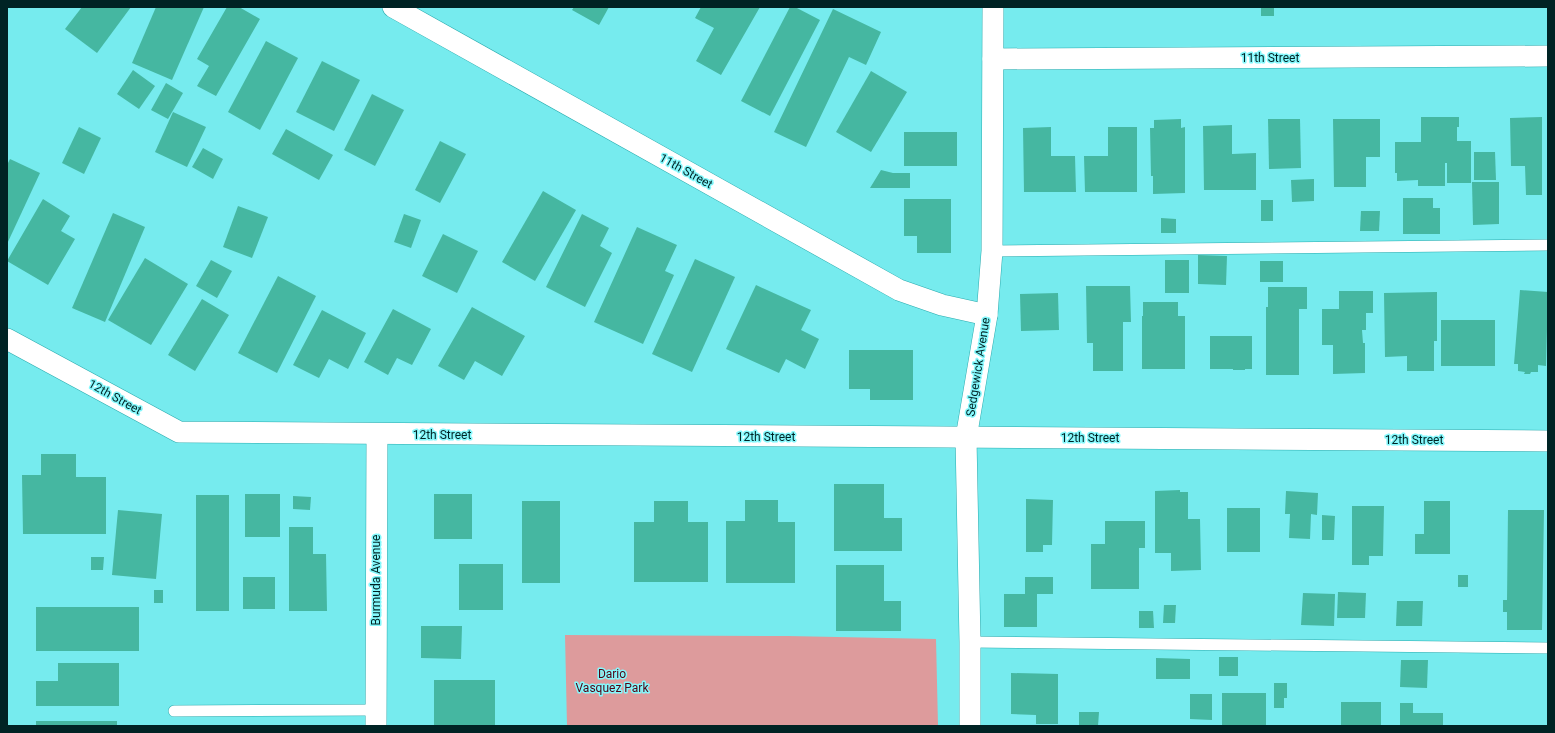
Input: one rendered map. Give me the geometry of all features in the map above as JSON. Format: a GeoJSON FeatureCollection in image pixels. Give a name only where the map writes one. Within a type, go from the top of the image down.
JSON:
{"type":"FeatureCollection","features":[{"type":"Feature","properties":{"kind":"street","name":"11th Street"},"geometry":{"type":"LineString","coordinates":[[393,7],[899,290],[942,305],[986,315]]}},
{"type":"Feature","properties":{"kind":"street","name":"Sedgewick Avenue"},"geometry":{"type":"LineString","coordinates":[[970,726],[966,438],[986,315],[992,251],[993,7]]}},
{"type":"Feature","properties":{"kind":"street","name":"11th Street"},"geometry":{"type":"LineString","coordinates":[[993,59],[1548,56]]}},
{"type":"Feature","properties":{"kind":"street","name":"12th Street"},"geometry":{"type":"LineString","coordinates":[[7,339],[179,432],[1548,441]]}},
{"type":"Feature","properties":{"kind":"street","name":"Burmuda Avenue"},"geometry":{"type":"LineString","coordinates":[[376,718],[377,434]]}},
{"type":"Feature","properties":{"kind":"lane"},"geometry":{"type":"LineString","coordinates":[[992,251],[1548,245]]}},
{"type":"Feature","properties":{"kind":"lane"},"geometry":{"type":"LineString","coordinates":[[970,642],[1548,648]]}},
{"type":"Feature","properties":{"kind":"lane"},"geometry":{"type":"LineString","coordinates":[[174,711],[376,718]]}},
{"type":"Feature","properties":{"kind":"green space","name":"Dario Vasquez Park"},"geometry":{"type":"Polygon","coordinates":[[[565,635],[788,636],[936,639],[938,726],[567,726],[565,635]]]}},
{"type":"Feature","properties":{"kind":"building"},"geometry":{"type":"Polygon","coordinates":[[[82,7],[131,7],[97,53],[65,29],[82,7]]]}},
{"type":"Feature","properties":{"kind":"building"},"geometry":{"type":"Polygon","coordinates":[[[156,7],[204,7],[172,80],[132,63],[156,7]]]}},
{"type":"Feature","properties":{"kind":"building"},"geometry":{"type":"Polygon","coordinates":[[[227,7],[239,7],[260,19],[216,96],[197,86],[209,66],[197,59],[227,7]]]}},
{"type":"Feature","properties":{"kind":"building"},"geometry":{"type":"Polygon","coordinates":[[[574,7],[609,7],[599,25],[572,10],[574,7]]]}},
{"type":"Feature","properties":{"kind":"building"},"geometry":{"type":"Polygon","coordinates":[[[701,7],[760,7],[721,75],[696,61],[714,28],[695,18],[701,7]]]}},
{"type":"Feature","properties":{"kind":"building"},"geometry":{"type":"Polygon","coordinates":[[[790,7],[795,7],[820,20],[770,116],[741,101],[790,7]]]}},
{"type":"Feature","properties":{"kind":"building"},"geometry":{"type":"Polygon","coordinates":[[[1261,7],[1274,7],[1274,16],[1261,16],[1261,7]]]}},
{"type":"Feature","properties":{"kind":"building"},"geometry":{"type":"Polygon","coordinates":[[[833,9],[881,32],[866,65],[849,57],[806,147],[774,132],[833,9]]]}},
{"type":"Feature","properties":{"kind":"building"},"geometry":{"type":"Polygon","coordinates":[[[266,41],[298,58],[260,130],[228,112],[266,41]]]}},
{"type":"Feature","properties":{"kind":"building"},"geometry":{"type":"Polygon","coordinates":[[[322,61],[360,80],[334,131],[296,112],[322,61]]]}},
{"type":"Feature","properties":{"kind":"building"},"geometry":{"type":"Polygon","coordinates":[[[133,70],[155,86],[139,109],[117,94],[133,70]]]}},
{"type":"Feature","properties":{"kind":"building"},"geometry":{"type":"Polygon","coordinates":[[[871,71],[907,92],[871,152],[836,132],[871,71]]]}},
{"type":"Feature","properties":{"kind":"building"},"geometry":{"type":"Polygon","coordinates":[[[166,83],[183,93],[168,119],[151,110],[166,83]]]}},
{"type":"Feature","properties":{"kind":"building"},"geometry":{"type":"Polygon","coordinates":[[[372,94],[404,110],[375,166],[344,150],[372,94]]]}},
{"type":"Feature","properties":{"kind":"building"},"geometry":{"type":"Polygon","coordinates":[[[173,112],[206,127],[187,167],[155,152],[173,112]]]}},
{"type":"Feature","properties":{"kind":"building"},"geometry":{"type":"Polygon","coordinates":[[[1421,117],[1459,117],[1457,141],[1471,141],[1471,183],[1447,183],[1447,163],[1445,163],[1445,186],[1418,186],[1418,180],[1397,181],[1397,173],[1395,173],[1395,142],[1421,142],[1421,117]]]}},
{"type":"Feature","properties":{"kind":"building"},"geometry":{"type":"Polygon","coordinates":[[[1542,117],[1542,195],[1526,195],[1525,166],[1511,166],[1510,118],[1542,117]]]}},
{"type":"Feature","properties":{"kind":"building"},"geometry":{"type":"Polygon","coordinates":[[[1181,119],[1181,128],[1185,127],[1185,193],[1153,194],[1150,128],[1154,128],[1154,120],[1181,119]]]}},
{"type":"Feature","properties":{"kind":"building"},"geometry":{"type":"Polygon","coordinates":[[[1268,119],[1300,119],[1301,168],[1269,169],[1268,119]]]}},
{"type":"Feature","properties":{"kind":"building"},"geometry":{"type":"Polygon","coordinates":[[[1333,119],[1380,119],[1380,157],[1366,157],[1366,187],[1334,187],[1333,119]]]}},
{"type":"Feature","properties":{"kind":"building"},"geometry":{"type":"Polygon","coordinates":[[[1232,125],[1232,154],[1256,153],[1256,190],[1204,190],[1203,126],[1232,125]]]}},
{"type":"Feature","properties":{"kind":"building"},"geometry":{"type":"Polygon","coordinates":[[[79,127],[101,138],[84,174],[62,163],[79,127]]]}},
{"type":"Feature","properties":{"kind":"building"},"geometry":{"type":"Polygon","coordinates":[[[1051,127],[1051,156],[1075,156],[1076,192],[1024,192],[1023,128],[1051,127]]]}},
{"type":"Feature","properties":{"kind":"building"},"geometry":{"type":"Polygon","coordinates":[[[1108,127],[1137,127],[1137,192],[1085,192],[1084,156],[1108,156],[1108,127]]]}},
{"type":"Feature","properties":{"kind":"building"},"geometry":{"type":"Polygon","coordinates":[[[286,129],[333,155],[319,180],[272,154],[286,129]]]}},
{"type":"Feature","properties":{"kind":"building"},"geometry":{"type":"Polygon","coordinates":[[[904,132],[957,132],[957,166],[904,166],[904,132]]]}},
{"type":"Feature","properties":{"kind":"building"},"geometry":{"type":"Polygon","coordinates":[[[440,141],[466,154],[440,203],[415,190],[440,141]]]}},
{"type":"Feature","properties":{"kind":"building"},"geometry":{"type":"Polygon","coordinates":[[[203,148],[223,159],[213,179],[192,167],[203,148]]]}},
{"type":"Feature","properties":{"kind":"building"},"geometry":{"type":"Polygon","coordinates":[[[1474,152],[1495,152],[1496,180],[1474,180],[1474,152]]]}},
{"type":"Feature","properties":{"kind":"building"},"geometry":{"type":"Polygon","coordinates":[[[10,159],[40,173],[7,244],[7,165],[10,159]]]}},
{"type":"Feature","properties":{"kind":"building"},"geometry":{"type":"Polygon","coordinates":[[[881,170],[893,173],[910,173],[910,188],[870,188],[881,170]]]}},
{"type":"Feature","properties":{"kind":"building"},"geometry":{"type":"Polygon","coordinates":[[[1314,179],[1314,201],[1292,202],[1291,180],[1314,179]]]}},
{"type":"Feature","properties":{"kind":"building"},"geometry":{"type":"Polygon","coordinates":[[[1472,182],[1499,182],[1499,224],[1473,225],[1472,182]]]}},
{"type":"Feature","properties":{"kind":"building"},"geometry":{"type":"Polygon","coordinates":[[[543,191],[576,210],[535,281],[502,262],[543,191]]]}},
{"type":"Feature","properties":{"kind":"building"},"geometry":{"type":"Polygon","coordinates":[[[1403,198],[1433,198],[1433,208],[1440,208],[1440,234],[1403,234],[1403,198]]]}},
{"type":"Feature","properties":{"kind":"building"},"geometry":{"type":"Polygon","coordinates":[[[43,199],[70,216],[61,231],[75,239],[48,285],[7,261],[43,199]]]}},
{"type":"Feature","properties":{"kind":"building"},"geometry":{"type":"Polygon","coordinates":[[[904,199],[951,199],[951,253],[917,253],[917,236],[904,236],[904,199]]]}},
{"type":"Feature","properties":{"kind":"building"},"geometry":{"type":"Polygon","coordinates":[[[1261,200],[1273,200],[1273,221],[1261,221],[1261,200]]]}},
{"type":"Feature","properties":{"kind":"building"},"geometry":{"type":"Polygon","coordinates":[[[238,206],[268,217],[252,258],[223,247],[238,206]]]}},
{"type":"Feature","properties":{"kind":"building"},"geometry":{"type":"Polygon","coordinates":[[[1361,211],[1380,211],[1379,231],[1360,231],[1361,211]]]}},
{"type":"Feature","properties":{"kind":"building"},"geometry":{"type":"Polygon","coordinates":[[[113,213],[145,227],[105,322],[72,308],[113,213]]]}},
{"type":"Feature","properties":{"kind":"building"},"geometry":{"type":"Polygon","coordinates":[[[404,214],[421,220],[411,248],[394,242],[404,214]]]}},
{"type":"Feature","properties":{"kind":"building"},"geometry":{"type":"Polygon","coordinates":[[[582,214],[609,228],[600,246],[612,253],[585,307],[546,287],[582,214]]]}},
{"type":"Feature","properties":{"kind":"building"},"geometry":{"type":"Polygon","coordinates":[[[1161,218],[1176,219],[1176,233],[1161,233],[1161,218]]]}},
{"type":"Feature","properties":{"kind":"building"},"geometry":{"type":"Polygon","coordinates":[[[637,227],[677,245],[665,271],[674,275],[643,344],[594,322],[637,227]]]}},
{"type":"Feature","properties":{"kind":"building"},"geometry":{"type":"Polygon","coordinates":[[[443,234],[478,251],[457,293],[422,276],[443,234]]]}},
{"type":"Feature","properties":{"kind":"building"},"geometry":{"type":"Polygon","coordinates":[[[1198,255],[1227,256],[1226,285],[1198,284],[1198,255]]]}},
{"type":"Feature","properties":{"kind":"building"},"geometry":{"type":"Polygon","coordinates":[[[145,258],[188,284],[151,345],[108,320],[145,258]]]}},
{"type":"Feature","properties":{"kind":"building"},"geometry":{"type":"Polygon","coordinates":[[[695,259],[735,277],[692,372],[652,354],[695,259]]]}},
{"type":"Feature","properties":{"kind":"building"},"geometry":{"type":"Polygon","coordinates":[[[211,260],[232,271],[217,298],[196,286],[211,260]]]}},
{"type":"Feature","properties":{"kind":"building"},"geometry":{"type":"Polygon","coordinates":[[[1165,260],[1189,260],[1189,293],[1165,293],[1165,260]]]}},
{"type":"Feature","properties":{"kind":"building"},"geometry":{"type":"Polygon","coordinates":[[[1260,261],[1283,261],[1283,282],[1260,282],[1260,261]]]}},
{"type":"Feature","properties":{"kind":"building"},"geometry":{"type":"Polygon","coordinates":[[[278,276],[316,296],[277,373],[238,353],[278,276]]]}},
{"type":"Feature","properties":{"kind":"building"},"geometry":{"type":"Polygon","coordinates":[[[756,285],[811,310],[801,330],[819,339],[805,369],[786,359],[779,373],[726,349],[756,285]]]}},
{"type":"Feature","properties":{"kind":"building"},"geometry":{"type":"Polygon","coordinates":[[[1086,286],[1130,286],[1131,322],[1123,322],[1123,371],[1093,371],[1093,343],[1087,343],[1086,286]]]}},
{"type":"Feature","properties":{"kind":"building"},"geometry":{"type":"Polygon","coordinates":[[[1268,287],[1307,287],[1307,309],[1299,309],[1299,375],[1266,375],[1266,307],[1268,307],[1268,287]]]}},
{"type":"Feature","properties":{"kind":"building"},"geometry":{"type":"Polygon","coordinates":[[[1520,290],[1548,292],[1546,366],[1538,365],[1538,372],[1531,372],[1530,374],[1524,374],[1525,372],[1518,371],[1518,364],[1514,364],[1520,290]]]}},
{"type":"Feature","properties":{"kind":"building"},"geometry":{"type":"Polygon","coordinates":[[[1339,291],[1373,291],[1373,313],[1366,313],[1366,330],[1362,330],[1363,343],[1365,343],[1365,373],[1333,374],[1333,345],[1322,345],[1322,309],[1339,309],[1339,291]]]}},
{"type":"Feature","properties":{"kind":"building"},"geometry":{"type":"Polygon","coordinates":[[[1437,292],[1437,341],[1434,341],[1434,371],[1407,371],[1407,356],[1385,357],[1384,293],[1437,292]]]}},
{"type":"Feature","properties":{"kind":"building"},"geometry":{"type":"Polygon","coordinates":[[[1058,293],[1059,330],[1021,331],[1020,294],[1058,293]]]}},
{"type":"Feature","properties":{"kind":"building"},"geometry":{"type":"Polygon","coordinates":[[[202,299],[229,315],[195,371],[168,355],[202,299]]]}},
{"type":"Feature","properties":{"kind":"building"},"geometry":{"type":"Polygon","coordinates":[[[1143,302],[1178,302],[1178,316],[1185,316],[1185,369],[1142,369],[1143,302]]]}},
{"type":"Feature","properties":{"kind":"building"},"geometry":{"type":"Polygon","coordinates":[[[472,307],[525,336],[502,376],[475,361],[464,380],[438,366],[472,307]]]}},
{"type":"Feature","properties":{"kind":"building"},"geometry":{"type":"Polygon","coordinates":[[[393,309],[431,329],[412,365],[397,358],[388,375],[364,362],[393,309]]]}},
{"type":"Feature","properties":{"kind":"building"},"geometry":{"type":"Polygon","coordinates":[[[322,310],[366,333],[348,369],[329,359],[319,378],[293,365],[322,310]]]}},
{"type":"Feature","properties":{"kind":"building"},"geometry":{"type":"Polygon","coordinates":[[[1441,320],[1495,320],[1495,366],[1441,366],[1441,320]]]}},
{"type":"Feature","properties":{"kind":"building"},"geometry":{"type":"Polygon","coordinates":[[[1210,336],[1252,336],[1252,369],[1210,369],[1210,336]]]}},
{"type":"Feature","properties":{"kind":"building"},"geometry":{"type":"Polygon","coordinates":[[[849,350],[913,350],[913,400],[870,400],[870,389],[849,389],[849,350]]]}},
{"type":"Feature","properties":{"kind":"building"},"geometry":{"type":"Polygon","coordinates":[[[41,454],[76,454],[76,477],[106,477],[106,534],[23,534],[22,475],[41,475],[41,454]]]}},
{"type":"Feature","properties":{"kind":"building"},"geometry":{"type":"Polygon","coordinates":[[[834,484],[884,484],[884,518],[902,518],[902,551],[834,551],[834,484]]]}},
{"type":"Feature","properties":{"kind":"building"},"geometry":{"type":"Polygon","coordinates":[[[1180,490],[1180,492],[1188,492],[1188,519],[1200,519],[1201,570],[1171,571],[1171,553],[1155,553],[1155,491],[1180,490]]]}},
{"type":"Feature","properties":{"kind":"building"},"geometry":{"type":"Polygon","coordinates":[[[1286,491],[1318,493],[1317,515],[1311,514],[1310,539],[1289,538],[1290,514],[1285,514],[1286,491]]]}},
{"type":"Feature","properties":{"kind":"building"},"geometry":{"type":"Polygon","coordinates":[[[245,494],[280,494],[280,537],[245,537],[245,494]]]}},
{"type":"Feature","properties":{"kind":"building"},"geometry":{"type":"Polygon","coordinates":[[[434,494],[472,494],[472,539],[434,539],[434,494]]]}},
{"type":"Feature","properties":{"kind":"building"},"geometry":{"type":"Polygon","coordinates":[[[196,495],[229,495],[229,611],[196,611],[196,495]]]}},
{"type":"Feature","properties":{"kind":"building"},"geometry":{"type":"Polygon","coordinates":[[[293,496],[311,497],[310,510],[293,509],[293,496]]]}},
{"type":"Feature","properties":{"kind":"building"},"geometry":{"type":"Polygon","coordinates":[[[1026,499],[1053,500],[1052,545],[1043,545],[1043,552],[1026,552],[1026,499]]]}},
{"type":"Feature","properties":{"kind":"building"},"geometry":{"type":"Polygon","coordinates":[[[745,500],[778,500],[778,522],[795,522],[795,583],[726,583],[726,521],[745,521],[745,500]]]}},
{"type":"Feature","properties":{"kind":"building"},"geometry":{"type":"Polygon","coordinates":[[[522,501],[560,501],[560,583],[522,583],[522,501]]]}},
{"type":"Feature","properties":{"kind":"building"},"geometry":{"type":"Polygon","coordinates":[[[654,501],[688,501],[688,522],[708,522],[708,582],[634,582],[634,522],[654,522],[654,501]]]}},
{"type":"Feature","properties":{"kind":"building"},"geometry":{"type":"Polygon","coordinates":[[[1424,501],[1450,501],[1450,554],[1415,554],[1415,534],[1424,534],[1424,501]]]}},
{"type":"Feature","properties":{"kind":"building"},"geometry":{"type":"Polygon","coordinates":[[[1352,506],[1384,506],[1383,556],[1369,556],[1369,565],[1352,565],[1352,506]]]}},
{"type":"Feature","properties":{"kind":"building"},"geometry":{"type":"Polygon","coordinates":[[[1227,508],[1260,508],[1260,552],[1227,552],[1227,508]]]}},
{"type":"Feature","properties":{"kind":"building"},"geometry":{"type":"Polygon","coordinates":[[[118,510],[162,514],[156,579],[112,575],[118,510]]]}},
{"type":"Feature","properties":{"kind":"building"},"geometry":{"type":"Polygon","coordinates":[[[1508,510],[1544,510],[1542,630],[1507,630],[1507,612],[1503,612],[1503,600],[1507,600],[1508,510]]]}},
{"type":"Feature","properties":{"kind":"building"},"geometry":{"type":"Polygon","coordinates":[[[1322,515],[1335,516],[1334,540],[1322,540],[1322,515]]]}},
{"type":"Feature","properties":{"kind":"building"},"geometry":{"type":"Polygon","coordinates":[[[1105,521],[1145,521],[1145,548],[1139,548],[1139,589],[1091,589],[1091,544],[1105,544],[1105,521]]]}},
{"type":"Feature","properties":{"kind":"building"},"geometry":{"type":"Polygon","coordinates":[[[289,527],[313,527],[313,554],[326,554],[327,611],[289,611],[289,527]]]}},
{"type":"Feature","properties":{"kind":"building"},"geometry":{"type":"Polygon","coordinates":[[[91,557],[104,557],[103,570],[91,570],[91,557]]]}},
{"type":"Feature","properties":{"kind":"building"},"geometry":{"type":"Polygon","coordinates":[[[459,564],[503,564],[503,610],[459,610],[459,564]]]}},
{"type":"Feature","properties":{"kind":"building"},"geometry":{"type":"Polygon","coordinates":[[[836,565],[884,565],[884,601],[901,601],[901,631],[836,631],[836,565]]]}},
{"type":"Feature","properties":{"kind":"building"},"geometry":{"type":"Polygon","coordinates":[[[1458,575],[1468,575],[1468,587],[1458,587],[1458,575]]]}},
{"type":"Feature","properties":{"kind":"building"},"geometry":{"type":"Polygon","coordinates":[[[243,577],[275,577],[275,609],[243,609],[243,577]]]}},
{"type":"Feature","properties":{"kind":"building"},"geometry":{"type":"Polygon","coordinates":[[[1025,577],[1053,577],[1053,594],[1037,594],[1037,627],[1004,627],[1004,594],[1025,594],[1025,577]]]}},
{"type":"Feature","properties":{"kind":"building"},"geometry":{"type":"Polygon","coordinates":[[[154,590],[163,590],[163,603],[154,603],[154,590]]]}},
{"type":"Feature","properties":{"kind":"building"},"geometry":{"type":"Polygon","coordinates":[[[1338,592],[1366,593],[1365,618],[1337,618],[1338,592]]]}},
{"type":"Feature","properties":{"kind":"building"},"geometry":{"type":"Polygon","coordinates":[[[1303,593],[1335,594],[1334,626],[1301,625],[1303,593]]]}},
{"type":"Feature","properties":{"kind":"building"},"geometry":{"type":"Polygon","coordinates":[[[1397,601],[1423,601],[1422,626],[1396,626],[1397,601]]]}},
{"type":"Feature","properties":{"kind":"building"},"geometry":{"type":"Polygon","coordinates":[[[1164,605],[1176,605],[1175,623],[1163,623],[1164,605]]]}},
{"type":"Feature","properties":{"kind":"building"},"geometry":{"type":"Polygon","coordinates":[[[36,607],[139,607],[139,651],[36,651],[36,607]]]}},
{"type":"Feature","properties":{"kind":"building"},"geometry":{"type":"Polygon","coordinates":[[[1139,611],[1153,611],[1154,628],[1139,628],[1139,611]]]}},
{"type":"Feature","properties":{"kind":"building"},"geometry":{"type":"Polygon","coordinates":[[[421,626],[462,626],[461,659],[421,658],[421,626]]]}},
{"type":"Feature","properties":{"kind":"building"},"geometry":{"type":"Polygon","coordinates":[[[1219,657],[1238,657],[1238,676],[1219,676],[1219,657]]]}},
{"type":"Feature","properties":{"kind":"building"},"geometry":{"type":"Polygon","coordinates":[[[1156,658],[1190,659],[1190,679],[1156,679],[1156,658]]]}},
{"type":"Feature","properties":{"kind":"building"},"geometry":{"type":"Polygon","coordinates":[[[1401,660],[1428,660],[1427,688],[1400,687],[1401,660]]]}},
{"type":"Feature","properties":{"kind":"building"},"geometry":{"type":"Polygon","coordinates":[[[58,663],[119,663],[119,706],[36,706],[36,681],[58,681],[58,663]]]}},
{"type":"Feature","properties":{"kind":"building"},"geometry":{"type":"Polygon","coordinates":[[[1011,673],[1058,674],[1058,724],[1036,724],[1036,715],[1011,714],[1011,673]]]}},
{"type":"Feature","properties":{"kind":"building"},"geometry":{"type":"Polygon","coordinates":[[[434,680],[495,680],[495,726],[434,726],[434,680]]]}},
{"type":"Feature","properties":{"kind":"building"},"geometry":{"type":"Polygon","coordinates":[[[1274,683],[1287,683],[1287,698],[1284,698],[1284,708],[1274,708],[1274,683]]]}},
{"type":"Feature","properties":{"kind":"building"},"geometry":{"type":"Polygon","coordinates":[[[1222,693],[1266,693],[1266,726],[1222,726],[1222,693]]]}},
{"type":"Feature","properties":{"kind":"building"},"geometry":{"type":"Polygon","coordinates":[[[1190,694],[1212,694],[1212,720],[1190,719],[1190,694]]]}},
{"type":"Feature","properties":{"kind":"building"},"geometry":{"type":"Polygon","coordinates":[[[1341,702],[1381,702],[1381,726],[1341,726],[1341,702]]]}},
{"type":"Feature","properties":{"kind":"building"},"geometry":{"type":"Polygon","coordinates":[[[1400,703],[1413,703],[1413,713],[1443,713],[1443,726],[1400,726],[1400,703]]]}},
{"type":"Feature","properties":{"kind":"building"},"geometry":{"type":"Polygon","coordinates":[[[1079,712],[1099,712],[1098,726],[1079,726],[1079,712]]]}},
{"type":"Feature","properties":{"kind":"building"},"geometry":{"type":"Polygon","coordinates":[[[36,721],[117,721],[117,726],[36,726],[36,721]]]}}]}
